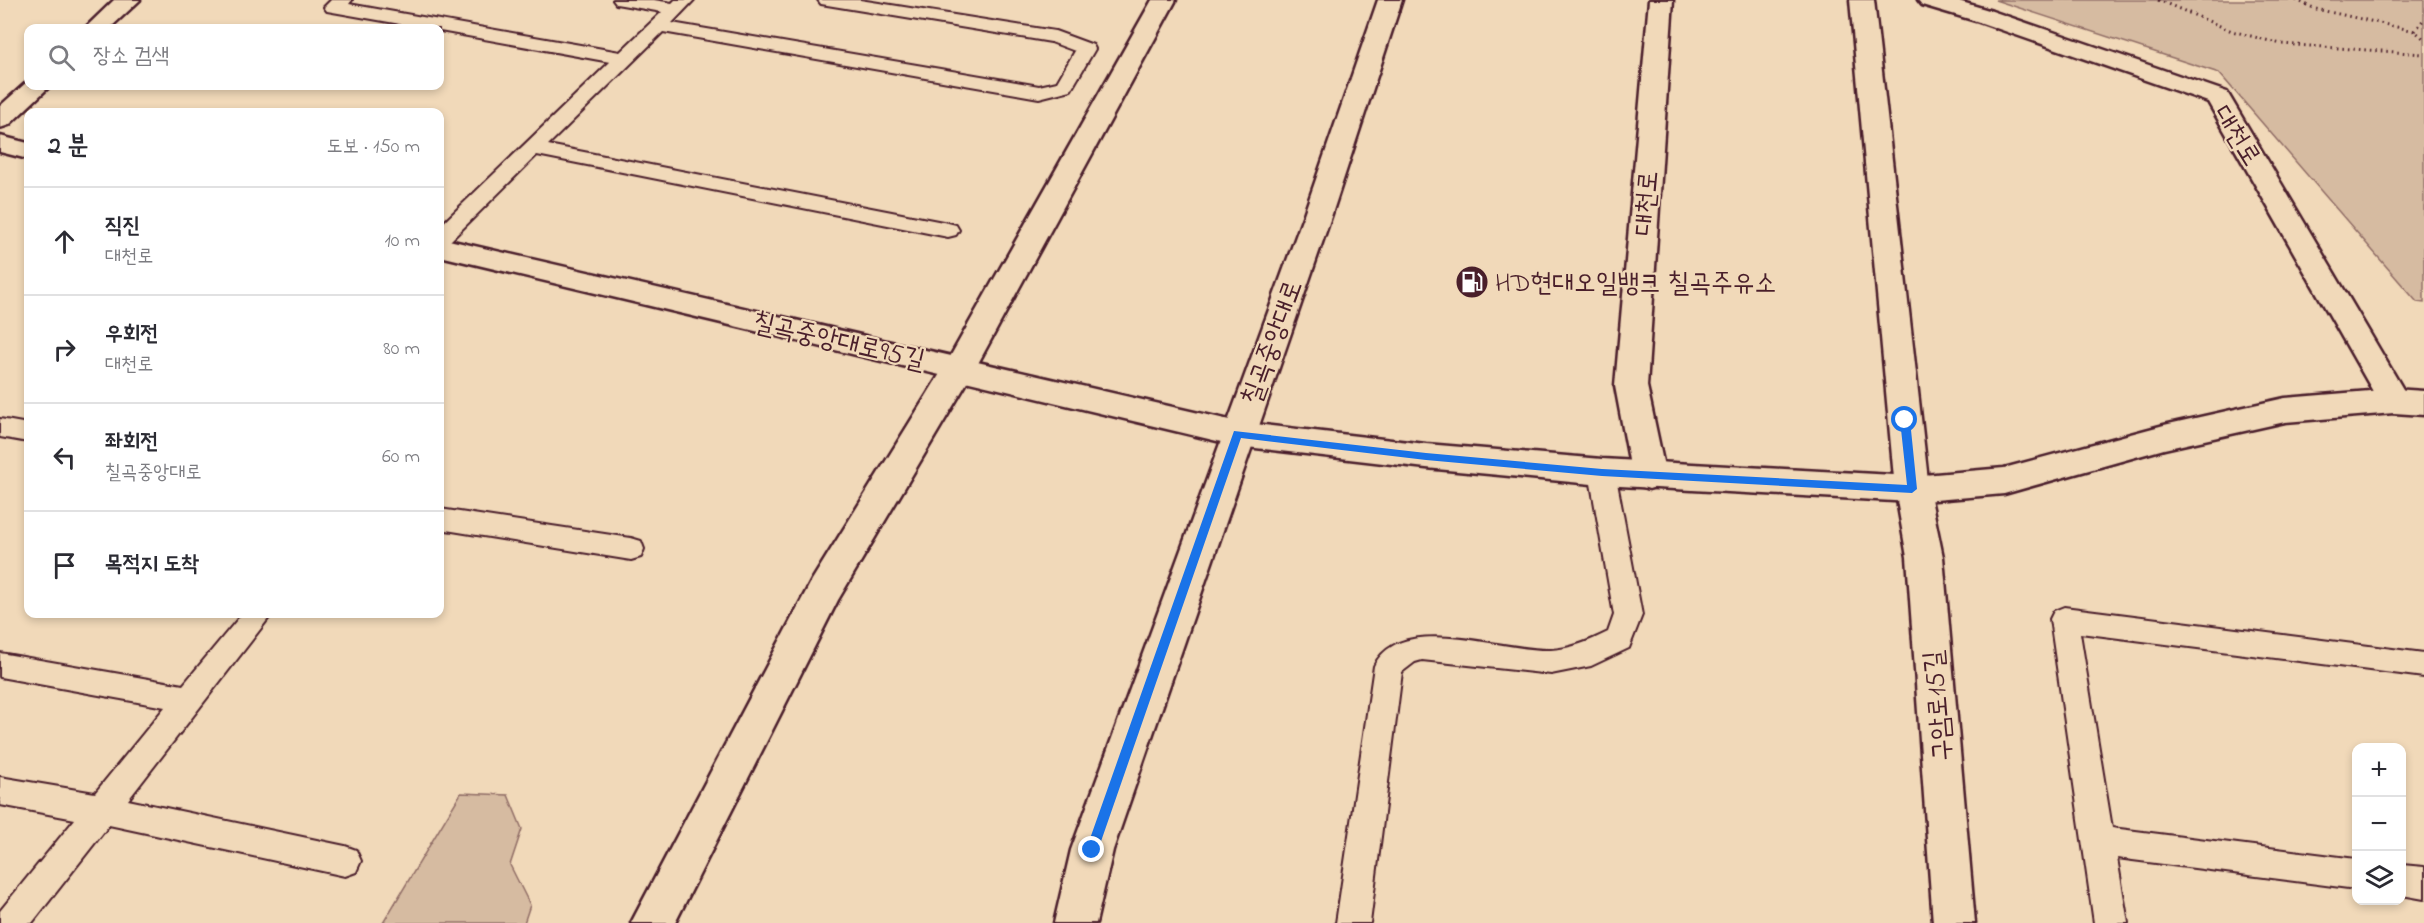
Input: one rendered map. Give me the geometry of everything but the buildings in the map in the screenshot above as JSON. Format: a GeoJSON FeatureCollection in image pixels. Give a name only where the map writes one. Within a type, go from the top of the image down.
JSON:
{"type":"FeatureCollection","features":[{"type":"Feature","properties":{"kind":"street"},"geometry":{"type":"LineString","coordinates":[[101,24],[128,0]]}},
{"type":"Feature","properties":{"kind":"street"},"geometry":{"type":"LineString","coordinates":[[652,923],[825,590],[959,369],[1164,0]]}},
{"type":"Feature","properties":{"kind":"street","name":"칠곡중앙대로"},"geometry":{"type":"LineString","coordinates":[[1075,923],[1092,850],[1318,214],[1390,0]]}},
{"type":"Feature","properties":{"kind":"street","name":"대천로"},"geometry":{"type":"LineString","coordinates":[[1649,476],[1630,386],[1661,0]]}},
{"type":"Feature","properties":{"kind":"street"},"geometry":{"type":"LineString","coordinates":[[1862,0],[1912,489]]}},
{"type":"Feature","properties":{"kind":"street","name":"대천로"},"geometry":{"type":"LineString","coordinates":[[1238,434],[1426,456],[1649,476],[1912,489],[2004,481],[2164,437],[2285,410],[2409,402],[2218,97],[1984,16],[1930,0]]}},
{"type":"Feature","properties":{"kind":"street"},"geometry":{"type":"LineString","coordinates":[[0,120],[33,90]]}},
{"type":"Feature","properties":{"kind":"street"},"geometry":{"type":"LineString","coordinates":[[0,144],[24,150]]}},
{"type":"Feature","properties":{"kind":"street","name":"칠곡중앙대로95길"},"geometry":{"type":"LineString","coordinates":[[444,248],[1238,434]]}},
{"type":"Feature","properties":{"kind":"street","name":"구암로15길"},"geometry":{"type":"LineString","coordinates":[[1912,489],[1925,557],[1954,923]]}},
{"type":"Feature","properties":{"kind":"lane"},"geometry":{"type":"LineString","coordinates":[[343,0],[333,8],[425,24]]}},
{"type":"Feature","properties":{"kind":"lane"},"geometry":{"type":"LineString","coordinates":[[622,0],[680,5]]}},
{"type":"Feature","properties":{"kind":"lane"},"geometry":{"type":"LineString","coordinates":[[659,26],[1039,92],[1064,86],[1086,48],[1055,37],[827,0]]}},
{"type":"Feature","properties":{"kind":"lane"},"geometry":{"type":"LineString","coordinates":[[444,234],[680,5]]}},
{"type":"Feature","properties":{"kind":"lane"},"geometry":{"type":"LineString","coordinates":[[444,27],[625,59]]}},
{"type":"Feature","properties":{"kind":"lane"},"geometry":{"type":"LineString","coordinates":[[533,148],[948,230]]}},
{"type":"Feature","properties":{"kind":"lane"},"geometry":{"type":"LineString","coordinates":[[0,428],[24,432]]}},
{"type":"Feature","properties":{"kind":"lane"},"geometry":{"type":"LineString","coordinates":[[1353,923],[1388,666],[1407,652],[1422,648],[1551,662],[1591,654],[1619,640],[1628,615],[1602,472]]}},
{"type":"Feature","properties":{"kind":"lane"},"geometry":{"type":"LineString","coordinates":[[444,520],[631,549]]}},
{"type":"Feature","properties":{"kind":"lane"},"geometry":{"type":"LineString","coordinates":[[10,923],[255,618]]}},
{"type":"Feature","properties":{"kind":"lane"},"geometry":{"type":"LineString","coordinates":[[2111,923],[2064,619],[2424,665]]}},
{"type":"Feature","properties":{"kind":"lane"},"geometry":{"type":"LineString","coordinates":[[0,665],[189,699]]}},
{"type":"Feature","properties":{"kind":"lane"},"geometry":{"type":"LineString","coordinates":[[0,791],[102,809],[345,861]]}},
{"type":"Feature","properties":{"kind":"lane"},"geometry":{"type":"LineString","coordinates":[[2098,841],[2352,873]]}},
{"type":"Feature","properties":{"kind":"lane"},"geometry":{"type":"LineString","coordinates":[[2406,881],[2424,883]]}},
{"type":"Feature","properties":{"kind":"path"},"geometry":{"type":"LineString","coordinates":[[2158,0],[2232,31],[2281,44],[2424,54]]}},
{"type":"Feature","properties":{"kind":"path"},"geometry":{"type":"LineString","coordinates":[[2296,0],[2316,9],[2415,31],[2424,39]]}},
{"type":"Feature","properties":{"kind":"path"},"geometry":{"type":"LineString","coordinates":[[2415,31],[2424,19]]}},
{"type":"Feature","properties":{"kind":"shaded area"},"geometry":{"type":"Polygon","coordinates":[[[1995,0],[2424,0],[2424,303],[2417,302],[2219,73],[1995,0]]]}},
{"type":"Feature","properties":{"kind":"shaded area"},"geometry":{"type":"Polygon","coordinates":[[[461,793],[508,795],[522,829],[510,865],[530,905],[524,923],[383,923],[461,793]]]}},
{"type":"Feature","properties":{"kind":"place","name":"HD현대오일뱅크 칠곡주유소"},"geometry":{"type":"Point","coordinates":[1472,282]}},
{"type":"Feature","properties":{"kind":"route"},"geometry":{"type":"LineString","coordinates":[[1092,850],[1238,434],[1426,456],[1649,476],[1912,489],[1905,420]]}}]}
